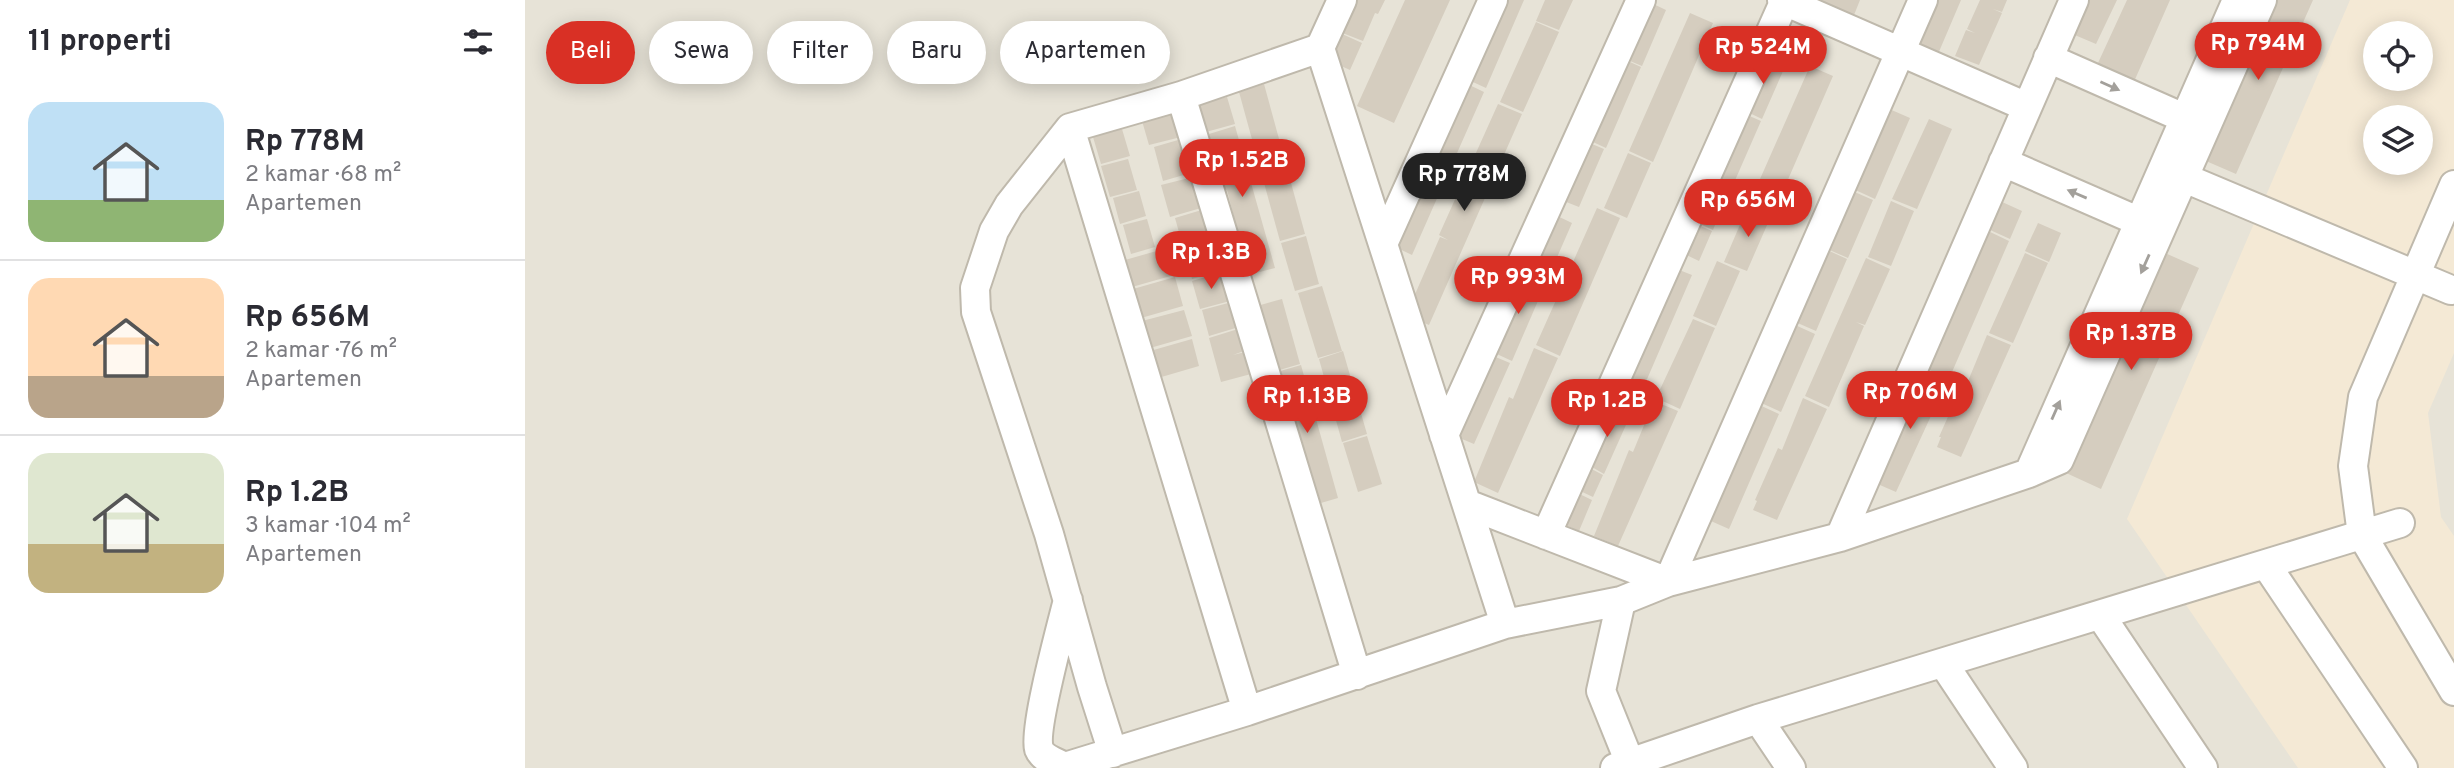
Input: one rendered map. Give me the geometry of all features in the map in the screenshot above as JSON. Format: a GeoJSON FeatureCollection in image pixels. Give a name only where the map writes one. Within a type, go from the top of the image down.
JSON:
{"type":"FeatureCollection","features":[{"type":"Feature","properties":{"kind":"street"},"geometry":{"type":"LineString","coordinates":[[1342,0],[1320,48],[1505,624]]}},
{"type":"Feature","properties":{"kind":"street"},"geometry":{"type":"LineString","coordinates":[[1383,244],[1493,0]]}},
{"type":"Feature","properties":{"kind":"street"},"geometry":{"type":"LineString","coordinates":[[1444,435],[1641,0]]}},
{"type":"Feature","properties":{"kind":"street"},"geometry":{"type":"LineString","coordinates":[[1546,535],[1784,0],[2027,107]]}},
{"type":"Feature","properties":{"kind":"street"},"geometry":{"type":"LineString","coordinates":[[1668,582],[1923,0]]}},
{"type":"Feature","properties":{"kind":"street"},"geometry":{"type":"LineString","coordinates":[[1840,537],[2074,0]]}},
{"type":"Feature","properties":{"kind":"street"},"geometry":{"type":"LineString","coordinates":[[2195,123],[2237,0]]}},
{"type":"Feature","properties":{"kind":"street"},"geometry":{"type":"LineString","coordinates":[[1068,600],[1041,716],[1039,747],[1045,758],[1065,767],[1247,711],[1505,624],[1621,601],[1668,582],[1840,537],[2029,473],[2059,460],[2150,226],[2195,123],[2262,0]]}},
{"type":"Feature","properties":{"kind":"street"},"geometry":{"type":"LineString","coordinates":[[1113,753],[1049,534],[976,312],[975,288],[994,231],[1009,205],[1070,128],[1181,96],[1320,48]]}},
{"type":"Feature","properties":{"kind":"street"},"geometry":{"type":"LineString","coordinates":[[2048,58],[2195,123]]}},
{"type":"Feature","properties":{"kind":"street"},"geometry":{"type":"LineString","coordinates":[[1181,96],[1357,674]]}},
{"type":"Feature","properties":{"kind":"street"},"geometry":{"type":"LineString","coordinates":[[1070,128],[1247,711]]}},
{"type":"Feature","properties":{"kind":"street"},"geometry":{"type":"LineString","coordinates":[[2003,162],[2150,226]]}},
{"type":"Feature","properties":{"kind":"street"},"geometry":{"type":"LineString","coordinates":[[2173,173],[2451,289]]}},
{"type":"Feature","properties":{"kind":"street"},"geometry":{"type":"LineString","coordinates":[[2454,185],[2363,397],[2353,466],[2362,535],[2454,691]]}},
{"type":"Feature","properties":{"kind":"street"},"geometry":{"type":"LineString","coordinates":[[1467,504],[1668,582]]}},
{"type":"Feature","properties":{"kind":"street"},"geometry":{"type":"LineString","coordinates":[[1621,601],[1601,691],[1625,767],[1758,719],[2267,566],[2400,523]]}},
{"type":"Feature","properties":{"kind":"street"},"geometry":{"type":"LineString","coordinates":[[2267,566],[2403,768]]}},
{"type":"Feature","properties":{"kind":"street"},"geometry":{"type":"LineString","coordinates":[[2101,616],[2203,768]]}},
{"type":"Feature","properties":{"kind":"street"},"geometry":{"type":"LineString","coordinates":[[1943,663],[2013,768]]}},
{"type":"Feature","properties":{"kind":"street"},"geometry":{"type":"LineString","coordinates":[[1758,719],[1791,768]]}},
{"type":"Feature","properties":{"kind":"shaded area"},"geometry":{"type":"Polygon","coordinates":[[[525,0],[2454,0],[2454,768],[525,768],[525,0]]]}},
{"type":"Feature","properties":{"kind":"shaded area"},"geometry":{"type":"Polygon","coordinates":[[[2350,0],[2454,0],[2454,353],[2428,413],[2441,517],[2454,536],[2454,768],[2298,768],[2127,519],[2350,0]]]}},
{"type":"Feature","properties":{"kind":"building"},"geometry":{"type":"Polygon","coordinates":[[[1354,0],[1385,0],[1378,14],[1375,13],[1363,41],[1340,32],[1354,0]]]}},
{"type":"Feature","properties":{"kind":"building"},"geometry":{"type":"Polygon","coordinates":[[[1405,0],[1450,0],[1394,123],[1357,106],[1405,0]]]}},
{"type":"Feature","properties":{"kind":"building"},"geometry":{"type":"Polygon","coordinates":[[[1497,0],[1524,0],[1486,88],[1462,77],[1497,0]]]}},
{"type":"Feature","properties":{"kind":"building"},"geometry":{"type":"Polygon","coordinates":[[[1545,0],[1573,0],[1559,30],[1536,21],[1545,0]]]}},
{"type":"Feature","properties":{"kind":"building"},"geometry":{"type":"Polygon","coordinates":[[[1645,0],[1666,10],[1642,66],[1618,56],[1645,0]]]}},
{"type":"Feature","properties":{"kind":"building"},"geometry":{"type":"Polygon","coordinates":[[[1804,0],[1860,0],[1854,15],[1826,3],[1823,8],[1804,0]]]}},
{"type":"Feature","properties":{"kind":"building"},"geometry":{"type":"Polygon","coordinates":[[[1933,0],[1961,0],[1938,54],[1914,43],[1933,0]]]}},
{"type":"Feature","properties":{"kind":"building"},"geometry":{"type":"Polygon","coordinates":[[[1980,0],[2007,0],[2002,12],[1993,9],[2002,13],[1979,65],[1955,56],[1966,30],[1975,33],[1967,29],[1980,0]]]}},
{"type":"Feature","properties":{"kind":"building"},"geometry":{"type":"Polygon","coordinates":[[[2090,0],[2117,0],[2096,44],[2070,33],[2081,7],[2086,9],[2090,0]]]}},
{"type":"Feature","properties":{"kind":"building"},"geometry":{"type":"Polygon","coordinates":[[[2127,0],[2170,0],[2129,93],[2092,76],[2127,0]]]}},
{"type":"Feature","properties":{"kind":"building"},"geometry":{"type":"Polygon","coordinates":[[[2272,0],[2313,0],[2236,174],[2206,161],[2272,0]]]}},
{"type":"Feature","properties":{"kind":"building"},"geometry":{"type":"Polygon","coordinates":[[[1690,13],[1713,23],[1653,162],[1629,151],[1690,13]]]}},
{"type":"Feature","properties":{"kind":"building"},"geometry":{"type":"Polygon","coordinates":[[[1536,22],[1559,32],[1523,112],[1500,102],[1536,22]]]}},
{"type":"Feature","properties":{"kind":"building"},"geometry":{"type":"Polygon","coordinates":[[[1340,33],[1362,43],[1350,70],[1328,60],[1340,33]]]}},
{"type":"Feature","properties":{"kind":"building"},"geometry":{"type":"Polygon","coordinates":[[[1763,53],[1787,62],[1762,119],[1739,108],[1763,53]]]}},
{"type":"Feature","properties":{"kind":"building"},"geometry":{"type":"Polygon","coordinates":[[[1619,57],[1641,67],[1606,148],[1582,137],[1619,57]]]}},
{"type":"Feature","properties":{"kind":"building"},"geometry":{"type":"Polygon","coordinates":[[[1810,66],[1833,76],[1773,214],[1749,204],[1810,66]]]}},
{"type":"Feature","properties":{"kind":"building"},"geometry":{"type":"Polygon","coordinates":[[[1461,81],[1484,92],[1412,255],[1389,244],[1461,81]]]}},
{"type":"Feature","properties":{"kind":"building"},"geometry":{"type":"Polygon","coordinates":[[[1264,84],[1305,234],[1280,241],[1239,92],[1264,84]]]}},
{"type":"Feature","properties":{"kind":"building"},"geometry":{"type":"Polygon","coordinates":[[[1227,97],[1235,124],[1206,132],[1199,105],[1227,97]]]}},
{"type":"Feature","properties":{"kind":"building"},"geometry":{"type":"Polygon","coordinates":[[[1498,104],[1522,114],[1429,325],[1406,315],[1440,237],[1448,240],[1439,235],[1498,104]]]}},
{"type":"Feature","properties":{"kind":"building"},"geometry":{"type":"Polygon","coordinates":[[[1172,105],[1181,137],[1149,145],[1140,114],[1172,105]]]}},
{"type":"Feature","properties":{"kind":"building"},"geometry":{"type":"Polygon","coordinates":[[[1887,108],[1910,118],[1875,199],[1851,188],[1887,108]]]}},
{"type":"Feature","properties":{"kind":"building"},"geometry":{"type":"Polygon","coordinates":[[[1738,111],[1761,121],[1726,201],[1702,190],[1738,111]]]}},
{"type":"Feature","properties":{"kind":"building"},"geometry":{"type":"Polygon","coordinates":[[[1929,119],[1952,129],[1917,209],[1892,199],[1929,119]]]}},
{"type":"Feature","properties":{"kind":"building"},"geometry":{"type":"Polygon","coordinates":[[[1235,126],[1275,268],[1252,274],[1209,134],[1235,126]]]}},
{"type":"Feature","properties":{"kind":"building"},"geometry":{"type":"Polygon","coordinates":[[[1122,129],[1130,156],[1101,164],[1093,137],[1122,129]]]}},
{"type":"Feature","properties":{"kind":"building"},"geometry":{"type":"Polygon","coordinates":[[[1185,138],[1194,172],[1163,181],[1154,147],[1185,138]]]}},
{"type":"Feature","properties":{"kind":"building"},"geometry":{"type":"Polygon","coordinates":[[[1580,139],[1604,149],[1579,207],[1556,198],[1580,139]]]}},
{"type":"Feature","properties":{"kind":"building"},"geometry":{"type":"Polygon","coordinates":[[[1628,153],[1651,163],[1627,218],[1604,208],[1628,153]]]}},
{"type":"Feature","properties":{"kind":"building"},"geometry":{"type":"Polygon","coordinates":[[[1128,159],[1137,190],[1110,197],[1101,166],[1128,159]]]}},
{"type":"Feature","properties":{"kind":"building"},"geometry":{"type":"Polygon","coordinates":[[[1193,177],[1201,208],[1170,217],[1161,185],[1193,177]]]}},
{"type":"Feature","properties":{"kind":"building"},"geometry":{"type":"Polygon","coordinates":[[[1850,190],[1873,200],[1848,258],[1825,248],[1850,190]]]}},
{"type":"Feature","properties":{"kind":"building"},"geometry":{"type":"Polygon","coordinates":[[[1139,191],[1146,216],[1120,224],[1113,198],[1139,191]]]}},
{"type":"Feature","properties":{"kind":"building"},"geometry":{"type":"Polygon","coordinates":[[[1702,193],[1724,203],[1713,230],[1691,220],[1702,193]]]}},
{"type":"Feature","properties":{"kind":"building"},"geometry":{"type":"Polygon","coordinates":[[[1891,201],[1914,211],[1891,266],[1868,257],[1891,201]]]}},
{"type":"Feature","properties":{"kind":"building"},"geometry":{"type":"Polygon","coordinates":[[[2000,201],[2022,211],[2010,239],[1988,229],[2000,201]]]}},
{"type":"Feature","properties":{"kind":"building"},"geometry":{"type":"Polygon","coordinates":[[[1748,206],[1771,216],[1747,271],[1724,262],[1748,206]]]}},
{"type":"Feature","properties":{"kind":"building"},"geometry":{"type":"Polygon","coordinates":[[[1597,208],[1620,218],[1560,356],[1536,345],[1597,208]]]}},
{"type":"Feature","properties":{"kind":"building"},"geometry":{"type":"Polygon","coordinates":[[[1205,209],[1214,241],[1184,250],[1175,218],[1205,209]]]}},
{"type":"Feature","properties":{"kind":"building"},"geometry":{"type":"Polygon","coordinates":[[[1549,212],[1572,223],[1548,278],[1525,269],[1549,212]]]}},
{"type":"Feature","properties":{"kind":"building"},"geometry":{"type":"Polygon","coordinates":[[[1147,219],[1155,247],[1131,254],[1123,225],[1147,219]]]}},
{"type":"Feature","properties":{"kind":"building"},"geometry":{"type":"Polygon","coordinates":[[[1689,221],[1712,231],[1699,261],[1676,250],[1689,221]]]}},
{"type":"Feature","properties":{"kind":"building"},"geometry":{"type":"Polygon","coordinates":[[[2038,223],[2061,233],[2049,262],[2025,251],[2038,223]]]}},
{"type":"Feature","properties":{"kind":"building"},"geometry":{"type":"Polygon","coordinates":[[[1986,230],[2009,241],[1949,379],[1925,368],[1986,230]]]}},
{"type":"Feature","properties":{"kind":"building"},"geometry":{"type":"Polygon","coordinates":[[[1306,236],[1319,284],[1295,291],[1281,243],[1306,236]]]}},
{"type":"Feature","properties":{"kind":"building"},"geometry":{"type":"Polygon","coordinates":[[[1215,244],[1222,270],[1192,279],[1185,252],[1215,244]]]}},
{"type":"Feature","properties":{"kind":"building"},"geometry":{"type":"Polygon","coordinates":[[[1167,248],[1174,275],[1132,287],[1125,260],[1167,248]]]}},
{"type":"Feature","properties":{"kind":"building"},"geometry":{"type":"Polygon","coordinates":[[[1825,249],[1847,259],[1816,331],[1793,321],[1825,249]]]}},
{"type":"Feature","properties":{"kind":"building"},"geometry":{"type":"Polygon","coordinates":[[[2025,253],[2048,263],[2013,343],[1989,333],[2025,253]]]}},
{"type":"Feature","properties":{"kind":"building"},"geometry":{"type":"Polygon","coordinates":[[[2165,253],[2199,268],[2101,489],[2064,472],[2121,347],[2124,349],[2138,315],[2136,314],[2165,253]]]}},
{"type":"Feature","properties":{"kind":"building"},"geometry":{"type":"Polygon","coordinates":[[[1866,258],[1890,269],[1865,325],[1856,322],[1864,326],[1829,407],[1805,396],[1866,258]]]}},
{"type":"Feature","properties":{"kind":"building"},"geometry":{"type":"Polygon","coordinates":[[[1717,261],[1740,271],[1716,326],[1693,316],[1717,261]]]}},
{"type":"Feature","properties":{"kind":"building"},"geometry":{"type":"Polygon","coordinates":[[[1669,266],[1692,275],[1632,414],[1607,403],[1669,266]]]}},
{"type":"Feature","properties":{"kind":"building"},"geometry":{"type":"Polygon","coordinates":[[[1524,271],[1547,280],[1512,361],[1488,350],[1524,271]]]}},
{"type":"Feature","properties":{"kind":"building"},"geometry":{"type":"Polygon","coordinates":[[[1222,272],[1230,301],[1200,309],[1192,281],[1222,272]]]}},
{"type":"Feature","properties":{"kind":"building"},"geometry":{"type":"Polygon","coordinates":[[[1175,277],[1183,306],[1141,318],[1133,289],[1175,277]]]}},
{"type":"Feature","properties":{"kind":"building"},"geometry":{"type":"Polygon","coordinates":[[[1322,286],[1342,351],[1318,358],[1298,293],[1322,286]]]}},
{"type":"Feature","properties":{"kind":"building"},"geometry":{"type":"Polygon","coordinates":[[[1282,299],[1300,364],[1276,371],[1257,306],[1282,299]]]}},
{"type":"Feature","properties":{"kind":"building"},"geometry":{"type":"Polygon","coordinates":[[[1232,302],[1239,327],[1209,336],[1202,310],[1232,302]]]}},
{"type":"Feature","properties":{"kind":"building"},"geometry":{"type":"Polygon","coordinates":[[[1184,310],[1192,336],[1150,348],[1142,321],[1184,310]]]}},
{"type":"Feature","properties":{"kind":"building"},"geometry":{"type":"Polygon","coordinates":[[[1693,319],[1715,328],[1680,409],[1656,398],[1693,319]]]}},
{"type":"Feature","properties":{"kind":"building"},"geometry":{"type":"Polygon","coordinates":[[[1793,324],[1815,334],[1781,412],[1757,401],[1793,324]]]}},
{"type":"Feature","properties":{"kind":"building"},"geometry":{"type":"Polygon","coordinates":[[[1238,329],[1244,351],[1233,355],[1245,352],[1251,374],[1221,382],[1209,338],[1238,329]]]}},
{"type":"Feature","properties":{"kind":"building"},"geometry":{"type":"Polygon","coordinates":[[[1987,335],[2011,345],[1961,457],[1937,447],[1939,437],[1962,385],[1966,386],[1987,335]]]}},
{"type":"Feature","properties":{"kind":"building"},"geometry":{"type":"Polygon","coordinates":[[[1192,339],[1199,366],[1158,378],[1150,351],[1192,339]]]}},
{"type":"Feature","properties":{"kind":"building"},"geometry":{"type":"Polygon","coordinates":[[[1534,348],[1558,358],[1498,493],[1474,482],[1509,397],[1513,399],[1534,348]]]}},
{"type":"Feature","properties":{"kind":"building"},"geometry":{"type":"Polygon","coordinates":[[[1343,351],[1367,434],[1342,442],[1319,359],[1343,351]]]}},
{"type":"Feature","properties":{"kind":"building"},"geometry":{"type":"Polygon","coordinates":[[[1486,353],[1510,363],[1474,444],[1450,434],[1486,353]]]}},
{"type":"Feature","properties":{"kind":"building"},"geometry":{"type":"Polygon","coordinates":[[[1301,365],[1338,498],[1314,505],[1277,372],[1301,365]]]}},
{"type":"Feature","properties":{"kind":"building"},"geometry":{"type":"Polygon","coordinates":[[[1923,370],[1947,381],[1896,492],[1873,482],[1923,370]]]}},
{"type":"Feature","properties":{"kind":"building"},"geometry":{"type":"Polygon","coordinates":[[[1803,398],[1827,409],[1777,520],[1753,510],[1757,501],[1755,500],[1778,448],[1782,450],[1803,398]]]}},
{"type":"Feature","properties":{"kind":"building"},"geometry":{"type":"Polygon","coordinates":[[[1654,401],[1678,411],[1618,546],[1594,536],[1629,450],[1633,452],[1654,401]]]}},
{"type":"Feature","properties":{"kind":"building"},"geometry":{"type":"Polygon","coordinates":[[[1755,403],[1779,414],[1729,529],[1704,518],[1755,403]]]}},
{"type":"Feature","properties":{"kind":"building"},"geometry":{"type":"Polygon","coordinates":[[[1607,405],[1630,416],[1604,474],[1585,463],[1607,405]]]}},
{"type":"Feature","properties":{"kind":"building"},"geometry":{"type":"Polygon","coordinates":[[[1367,436],[1382,484],[1358,492],[1343,443],[1367,436]]]}},
{"type":"Feature","properties":{"kind":"building"},"geometry":{"type":"Polygon","coordinates":[[[1584,465],[1603,475],[1593,497],[1576,489],[1584,465]]]}},
{"type":"Feature","properties":{"kind":"building"},"geometry":{"type":"Polygon","coordinates":[[[1569,489],[1592,500],[1579,531],[1555,520],[1569,489]]]}}]}
